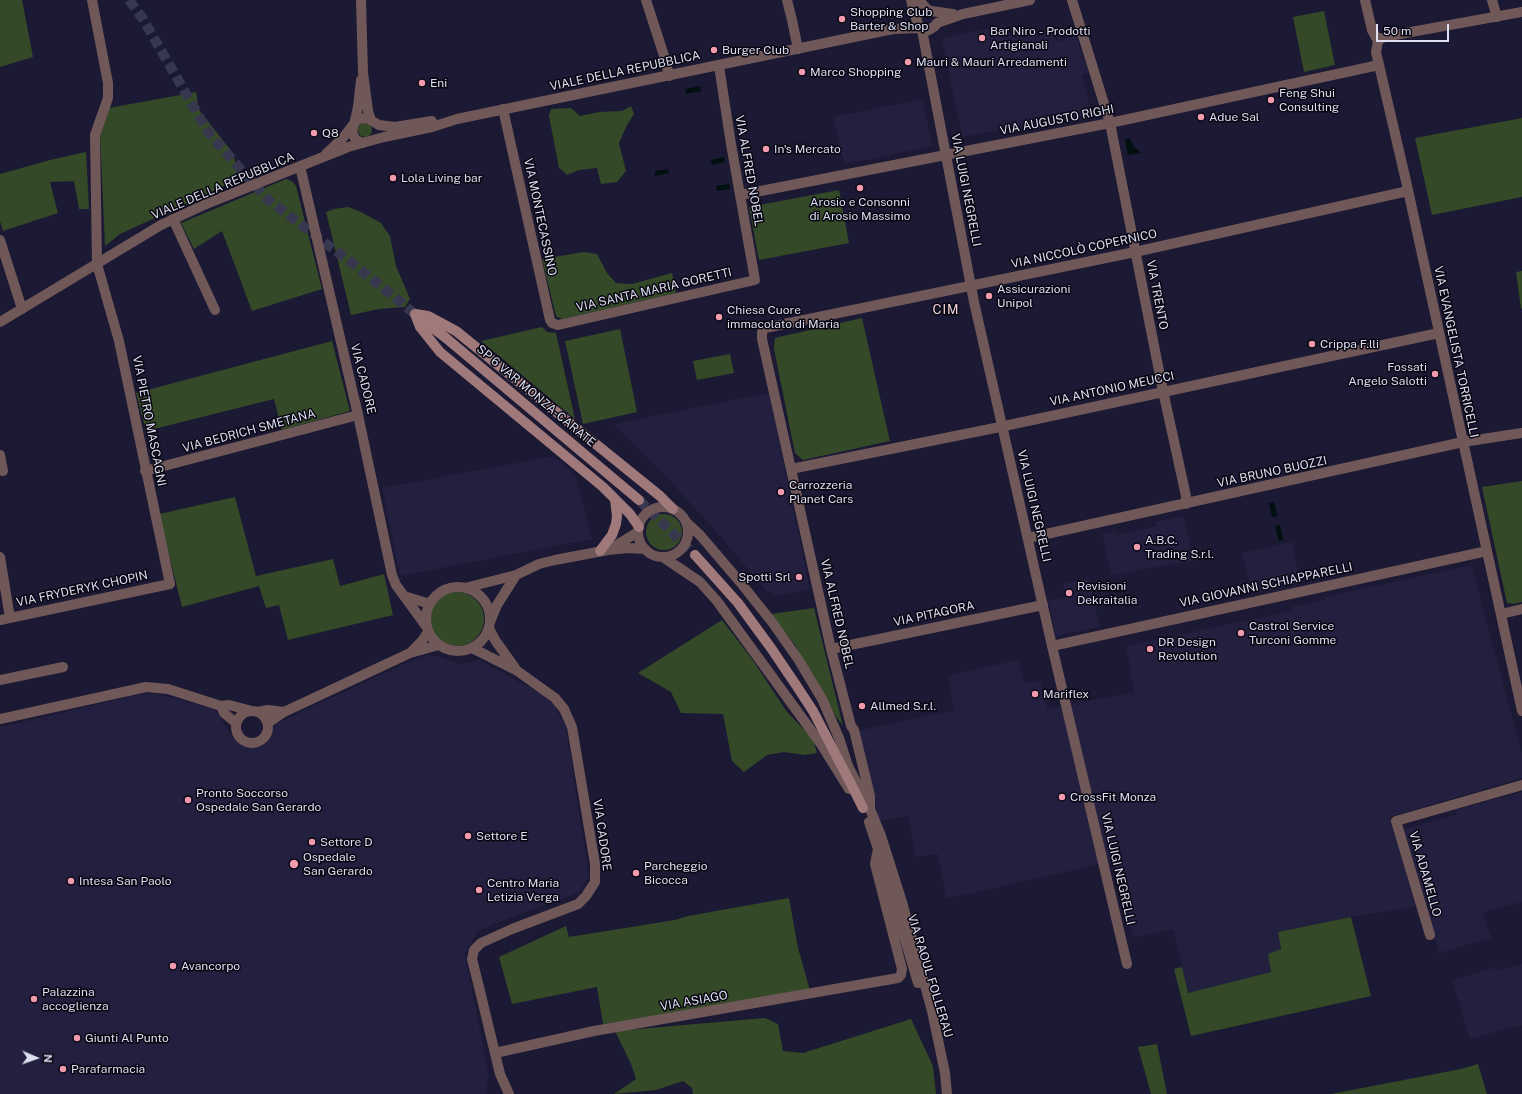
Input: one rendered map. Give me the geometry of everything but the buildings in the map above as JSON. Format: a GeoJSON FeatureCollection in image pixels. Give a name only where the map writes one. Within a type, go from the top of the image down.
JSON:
{"type":"FeatureCollection","features":[{"type":"Feature","properties":{"kind":"main road","name":"SP 6 VAR MONZA-CARATE"},"geometry":{"type":"LineString","coordinates":[[415,314],[446,338],[639,500]]}},
{"type":"Feature","properties":{"kind":"main road"},"geometry":{"type":"LineString","coordinates":[[638,530],[630,514],[603,487],[440,352],[420,327],[415,314],[428,316],[456,331],[654,491],[672,509]]}},
{"type":"Feature","properties":{"kind":"main road"},"geometry":{"type":"LineString","coordinates":[[604,551],[616,524],[617,516],[615,500]]}},
{"type":"Feature","properties":{"kind":"main road"},"geometry":{"type":"LineString","coordinates":[[695,555],[738,603],[772,648],[829,734],[848,766]]}},
{"type":"Feature","properties":{"kind":"main road"},"geometry":{"type":"LineString","coordinates":[[813,712],[866,808]]}},
{"type":"Feature","properties":{"kind":"street","name":"VIA PIETRO MASCAGNI"},"geometry":{"type":"LineString","coordinates":[[92,0],[108,83],[108,98],[95,135],[97,264],[119,341],[145,471],[170,584]]}},
{"type":"Feature","properties":{"kind":"street"},"geometry":{"type":"LineString","coordinates":[[361,0],[362,66],[358,107],[352,132],[356,140],[367,142],[374,138],[377,130],[368,111],[362,66]]}},
{"type":"Feature","properties":{"kind":"street"},"geometry":{"type":"LineString","coordinates":[[646,0],[669,76]]}},
{"type":"Feature","properties":{"kind":"street"},"geometry":{"type":"LineString","coordinates":[[787,0],[798,49]]}},
{"type":"Feature","properties":{"kind":"street","name":"VIA LUIGI NEGRELLI"},"geometry":{"type":"LineString","coordinates":[[911,0],[914,13],[919,23],[971,287],[1002,426],[1127,964]]}},
{"type":"Feature","properties":{"kind":"street"},"geometry":{"type":"LineString","coordinates":[[920,0],[936,17],[935,26],[925,52]]}},
{"type":"Feature","properties":{"kind":"street","name":"VIALE DELLA REPUBBLICA"},"geometry":{"type":"LineString","coordinates":[[319,158],[329,152],[342,139],[356,121],[363,118],[382,126],[395,127],[431,121],[457,119],[719,66],[919,23],[929,30],[963,14],[1030,0]]}},
{"type":"Feature","properties":{"kind":"street","name":"VIA TRENTO"},"geometry":{"type":"LineString","coordinates":[[1072,0],[1110,123],[1163,391],[1186,496],[1186,504]]}},
{"type":"Feature","properties":{"kind":"street","name":"VIA EVANGELISTA TORRICELLI"},"geometry":{"type":"LineString","coordinates":[[1365,0],[1372,30],[1378,41],[1376,52],[1522,711]]}},
{"type":"Feature","properties":{"kind":"street"},"geometry":{"type":"LineString","coordinates":[[1492,0],[1497,17]]}},
{"type":"Feature","properties":{"kind":"street","name":"VIALE DELLA REPUBBLICA"},"geometry":{"type":"LineString","coordinates":[[930,11],[963,14]]}},
{"type":"Feature","properties":{"kind":"street"},"geometry":{"type":"LineString","coordinates":[[919,23],[921,12],[930,11]]}},
{"type":"Feature","properties":{"kind":"street"},"geometry":{"type":"LineString","coordinates":[[1378,41],[1389,36],[1522,12]]}},
{"type":"Feature","properties":{"kind":"street","name":"VIA AUGUSTO RIGHI"},"geometry":{"type":"LineString","coordinates":[[740,195],[1110,123],[1379,65]]}},
{"type":"Feature","properties":{"kind":"street","name":"VIA ALFRED NOBEL"},"geometry":{"type":"LineString","coordinates":[[719,66],[755,280]]}},
{"type":"Feature","properties":{"kind":"street","name":"VIA MONTECASSINO"},"geometry":{"type":"LineString","coordinates":[[504,110],[550,320],[552,323],[558,325]]}},
{"type":"Feature","properties":{"kind":"street","name":"VIALE DELLA REPUBBLICA"},"geometry":{"type":"LineString","coordinates":[[0,322],[117,251],[173,219],[206,204],[348,147],[432,127],[457,119]]}},
{"type":"Feature","properties":{"kind":"street","name":"VIA CADORE"},"geometry":{"type":"LineString","coordinates":[[300,166],[358,415],[392,575],[396,585],[433,639],[439,645]]}},
{"type":"Feature","properties":{"kind":"street","name":"VIA NICCOLÒ COPERNICO"},"geometry":{"type":"LineString","coordinates":[[765,328],[971,287],[1408,192]]}},
{"type":"Feature","properties":{"kind":"street"},"geometry":{"type":"LineString","coordinates":[[173,219],[215,310]]}},
{"type":"Feature","properties":{"kind":"street"},"geometry":{"type":"LineString","coordinates":[[0,240],[22,309]]}},
{"type":"Feature","properties":{"kind":"street","name":"VIA SANTA MARIA GORETTI"},"geometry":{"type":"LineString","coordinates":[[558,325],[755,280]]}},
{"type":"Feature","properties":{"kind":"street","name":"VIA ALFRED NOBEL"},"geometry":{"type":"LineString","coordinates":[[765,328],[762,332],[762,339],[831,648],[851,726],[854,730],[870,796],[866,808],[878,849],[898,903]]}},
{"type":"Feature","properties":{"kind":"street","name":"VIA ANTONIO MEUCCI"},"geometry":{"type":"LineString","coordinates":[[791,469],[1002,426],[1438,333]]}},
{"type":"Feature","properties":{"kind":"street","name":"VIA BEDRICH SMETANA"},"geometry":{"type":"LineString","coordinates":[[145,471],[358,415]]}},
{"type":"Feature","properties":{"kind":"street","name":"VIA BRUNO BUOZZI"},"geometry":{"type":"LineString","coordinates":[[1028,538],[1463,442],[1522,433]]}},
{"type":"Feature","properties":{"kind":"street"},"geometry":{"type":"LineString","coordinates":[[0,455],[3,471]]}},
{"type":"Feature","properties":{"kind":"street"},"geometry":{"type":"LineString","coordinates":[[687,523],[688,535],[684,547],[675,555],[663,557],[653,555],[641,544],[638,530],[641,521],[649,512],[660,507],[672,509],[680,514],[700,535],[772,622],[798,659],[822,700],[839,738],[848,766],[866,808]]}},
{"type":"Feature","properties":{"kind":"street"},"geometry":{"type":"LineString","coordinates":[[604,551],[638,530]]}},
{"type":"Feature","properties":{"kind":"street"},"geometry":{"type":"LineString","coordinates":[[410,653],[422,641],[427,629],[426,614],[430,604],[436,596],[445,590],[465,588],[516,575],[539,564],[604,551],[628,548],[645,549]]}},
{"type":"Feature","properties":{"kind":"street","name":"VIA GIOVANNI SCHIAPPARELLI"},"geometry":{"type":"LineString","coordinates":[[1052,646],[1487,551]]}},
{"type":"Feature","properties":{"kind":"street"},"geometry":{"type":"LineString","coordinates":[[0,556],[5,619]]}},
{"type":"Feature","properties":{"kind":"street"},"geometry":{"type":"LineString","coordinates":[[663,557],[700,582],[717,600],[821,744],[852,795],[866,808]]}},
{"type":"Feature","properties":{"kind":"street"},"geometry":{"type":"LineString","coordinates":[[268,723],[284,712],[410,653],[439,645],[446,649],[455,651],[472,648],[482,640],[497,605],[516,575]]}},
{"type":"Feature","properties":{"kind":"street","name":"VIA FRYDERYK CHOPIN"},"geometry":{"type":"LineString","coordinates":[[5,619],[170,584]]}},
{"type":"Feature","properties":{"kind":"street","name":"VIA CADORE"},"geometry":{"type":"LineString","coordinates":[[465,588],[475,592],[484,601],[489,612],[489,626],[495,640],[516,670]]}},
{"type":"Feature","properties":{"kind":"street"},"geometry":{"type":"LineString","coordinates":[[404,596],[430,604]]}},
{"type":"Feature","properties":{"kind":"street","name":"VIA PITAGORA"},"geometry":{"type":"LineString","coordinates":[[831,648],[1043,605]]}},
{"type":"Feature","properties":{"kind":"street"},"geometry":{"type":"LineString","coordinates":[[1501,614],[1522,609]]}},
{"type":"Feature","properties":{"kind":"street","name":"VIA CADORE"},"geometry":{"type":"LineString","coordinates":[[472,648],[516,670],[556,698],[564,708],[572,727],[595,864],[595,882],[586,896],[578,904],[512,929],[481,943],[474,950],[472,959],[500,1074],[509,1094]]}},
{"type":"Feature","properties":{"kind":"street"},"geometry":{"type":"LineString","coordinates":[[0,680],[63,667]]}},
{"type":"Feature","properties":{"kind":"street"},"geometry":{"type":"LineString","coordinates":[[0,718],[146,687],[168,689],[222,706],[229,705],[255,711],[264,716],[268,723],[266,736],[254,744],[249,744],[240,739],[236,732],[236,723],[242,714],[255,711],[268,710],[284,712]]}},
{"type":"Feature","properties":{"kind":"street"},"geometry":{"type":"LineString","coordinates":[[222,706],[224,714],[236,723]]}},
{"type":"Feature","properties":{"kind":"street","name":"VIA ADAMELLO"},"geometry":{"type":"LineString","coordinates":[[1430,935],[1396,821],[1522,785]]}},
{"type":"Feature","properties":{"kind":"street","name":"VIA ALFRED NOBEL"},"geometry":{"type":"LineString","coordinates":[[866,808],[881,836],[898,903]]}},
{"type":"Feature","properties":{"kind":"street","name":"VIA ALFRED NOBEL"},"geometry":{"type":"LineString","coordinates":[[878,849],[875,864],[902,969],[901,975],[898,978]]}},
{"type":"Feature","properties":{"kind":"street","name":"VIA RAOUL FOLLERAU"},"geometry":{"type":"LineString","coordinates":[[898,903],[925,985],[941,1055],[947,1094]]}},
{"type":"Feature","properties":{"kind":"street","name":"VIA ASIAGO"},"geometry":{"type":"LineString","coordinates":[[495,1053],[594,1031],[898,978]]}},
{"type":"Feature","properties":{"kind":"shaded area"},"geometry":{"type":"Polygon","coordinates":[[[1006,25],[1010,36],[1035,29],[1038,37],[1053,32],[1057,42],[1076,35],[1089,73],[1082,75],[1092,114],[962,137],[942,39],[1006,25]]]}},
{"type":"Feature","properties":{"kind":"shaded area"},"geometry":{"type":"Polygon","coordinates":[[[700,86],[701,91],[686,94],[685,89],[700,86]]]}},
{"type":"Feature","properties":{"kind":"shaded area"},"geometry":{"type":"Polygon","coordinates":[[[923,99],[932,146],[872,159],[844,163],[833,117],[923,99]]]}},
{"type":"Feature","properties":{"kind":"shaded area"},"geometry":{"type":"Polygon","coordinates":[[[1130,138],[1134,147],[1141,153],[1128,155],[1125,139],[1130,138]]]}},
{"type":"Feature","properties":{"kind":"shaded area"},"geometry":{"type":"Polygon","coordinates":[[[724,157],[725,162],[712,165],[711,160],[724,157]]]}},
{"type":"Feature","properties":{"kind":"shaded area"},"geometry":{"type":"Polygon","coordinates":[[[668,169],[669,173],[655,176],[655,171],[668,169]]]}},
{"type":"Feature","properties":{"kind":"shaded area"},"geometry":{"type":"Polygon","coordinates":[[[729,184],[730,189],[717,191],[716,186],[729,184]]]}},
{"type":"Feature","properties":{"kind":"shaded area"},"geometry":{"type":"Polygon","coordinates":[[[769,393],[810,589],[780,596],[766,591],[720,536],[671,482],[614,424],[769,393]]]}},
{"type":"Feature","properties":{"kind":"shaded area"},"geometry":{"type":"Polygon","coordinates":[[[554,456],[576,476],[592,539],[400,576],[382,488],[554,456]]]}},
{"type":"Feature","properties":{"kind":"shaded area"},"geometry":{"type":"Polygon","coordinates":[[[1274,502],[1277,516],[1272,517],[1269,503],[1274,502]]]}},
{"type":"Feature","properties":{"kind":"shaded area"},"geometry":{"type":"Polygon","coordinates":[[[1183,516],[1194,561],[1111,575],[1102,534],[1115,531],[1116,535],[1156,526],[1156,521],[1183,516]]]}},
{"type":"Feature","properties":{"kind":"shaded area"},"geometry":{"type":"Polygon","coordinates":[[[1280,525],[1283,540],[1279,541],[1275,526],[1280,525]]]}},
{"type":"Feature","properties":{"kind":"shaded area"},"geometry":{"type":"Polygon","coordinates":[[[1292,542],[1300,583],[1252,594],[1242,553],[1292,542]]]}},
{"type":"Feature","properties":{"kind":"shaded area"},"geometry":{"type":"Polygon","coordinates":[[[1472,565],[1522,753],[1522,778],[1390,817],[1416,907],[1351,917],[1278,932],[1281,949],[1268,954],[1271,972],[1188,993],[1173,929],[1133,938],[1114,861],[946,899],[938,854],[916,857],[908,816],[879,821],[857,731],[954,710],[948,675],[1019,660],[1024,683],[1040,681],[1048,709],[1134,692],[1126,646],[1291,611],[1291,607],[1325,600],[1325,597],[1472,565]]]}},
{"type":"Feature","properties":{"kind":"shaded area"},"geometry":{"type":"Polygon","coordinates":[[[1089,578],[1100,627],[1056,636],[1048,601],[1066,597],[1063,584],[1089,578]]]}},
{"type":"Feature","properties":{"kind":"shaded area","name":"Ospedale San Gerardo"},"geometry":{"type":"Polygon","coordinates":[[[428,655],[437,656],[460,664],[479,660],[551,699],[566,727],[589,877],[578,893],[478,930],[465,954],[489,1075],[486,1094],[0,1094],[0,727],[142,694],[158,694],[215,710],[233,737],[244,746],[265,745],[275,725],[304,710],[415,659],[428,655]]]}},
{"type":"Feature","properties":{"kind":"shaded area"},"geometry":{"type":"Polygon","coordinates":[[[1522,792],[1522,902],[1483,912],[1491,938],[1439,953],[1404,829],[1456,815],[1455,810],[1522,792]]]}},
{"type":"Feature","properties":{"kind":"shaded area"},"geometry":{"type":"Polygon","coordinates":[[[1522,964],[1522,1025],[1470,1039],[1452,980],[1497,967],[1499,970],[1522,964]]]}},
{"type":"Feature","properties":{"kind":"green space"},"geometry":{"type":"Polygon","coordinates":[[[0,0],[22,0],[33,57],[0,67],[0,0]]]}},
{"type":"Feature","properties":{"kind":"green space"},"geometry":{"type":"Polygon","coordinates":[[[1324,11],[1335,65],[1304,72],[1293,17],[1324,11]]]}},
{"type":"Feature","properties":{"kind":"green space"},"geometry":{"type":"Polygon","coordinates":[[[196,92],[199,110],[233,153],[238,171],[231,183],[120,234],[105,246],[100,133],[109,108],[196,92]]]}},
{"type":"Feature","properties":{"kind":"green space"},"geometry":{"type":"Polygon","coordinates":[[[631,106],[634,114],[619,143],[626,171],[617,182],[601,184],[597,168],[579,170],[567,175],[559,168],[549,116],[551,109],[571,108],[580,116],[599,112],[622,111],[631,106]]]}},
{"type":"Feature","properties":{"kind":"green space"},"geometry":{"type":"Polygon","coordinates":[[[1522,118],[1522,197],[1432,215],[1415,138],[1522,118]]]}},
{"type":"Feature","properties":{"kind":"green space"},"geometry":{"type":"Polygon","coordinates":[[[362,123],[368,123],[372,127],[372,133],[368,137],[362,137],[358,133],[358,127],[362,123]]]}},
{"type":"Feature","properties":{"kind":"green space"},"geometry":{"type":"Polygon","coordinates":[[[86,152],[89,209],[79,209],[74,181],[50,182],[58,213],[3,231],[0,221],[0,174],[86,152]]]}},
{"type":"Feature","properties":{"kind":"green space"},"geometry":{"type":"Polygon","coordinates":[[[286,179],[292,181],[296,186],[322,289],[252,311],[222,231],[194,249],[181,223],[286,179]]]}},
{"type":"Feature","properties":{"kind":"green space"},"geometry":{"type":"Polygon","coordinates":[[[839,190],[849,243],[759,260],[749,207],[839,190]]]}},
{"type":"Feature","properties":{"kind":"green space"},"geometry":{"type":"Polygon","coordinates":[[[348,207],[381,223],[390,236],[396,266],[410,299],[405,307],[379,309],[351,315],[326,212],[348,207]]]}},
{"type":"Feature","properties":{"kind":"green space"},"geometry":{"type":"Polygon","coordinates":[[[584,252],[597,254],[607,273],[616,283],[632,284],[672,273],[676,293],[562,319],[556,316],[542,259],[584,252]]]}},
{"type":"Feature","properties":{"kind":"green space"},"geometry":{"type":"Polygon","coordinates":[[[1522,271],[1522,308],[1521,309],[1516,272],[1522,271]]]}},
{"type":"Feature","properties":{"kind":"green space"},"geometry":{"type":"Polygon","coordinates":[[[862,318],[890,441],[803,460],[795,453],[774,349],[775,338],[862,318]]]}},
{"type":"Feature","properties":{"kind":"green space"},"geometry":{"type":"Polygon","coordinates":[[[542,327],[547,332],[556,333],[575,419],[481,341],[542,327]]]}},
{"type":"Feature","properties":{"kind":"green space"},"geometry":{"type":"Polygon","coordinates":[[[620,329],[637,412],[583,424],[565,341],[620,329]]]}},
{"type":"Feature","properties":{"kind":"green space"},"geometry":{"type":"Polygon","coordinates":[[[332,341],[350,411],[282,430],[274,399],[146,431],[136,393],[332,341]]]}},
{"type":"Feature","properties":{"kind":"green space"},"geometry":{"type":"Polygon","coordinates":[[[730,354],[734,373],[697,380],[693,361],[730,354]]]}},
{"type":"Feature","properties":{"kind":"green space"},"geometry":{"type":"Polygon","coordinates":[[[1522,481],[1522,602],[1514,604],[1507,603],[1482,487],[1522,481]]]}},
{"type":"Feature","properties":{"kind":"green space"},"geometry":{"type":"Polygon","coordinates":[[[235,497],[256,576],[333,559],[340,586],[384,574],[393,615],[288,640],[279,605],[266,608],[259,586],[182,607],[159,514],[235,497]]]}},
{"type":"Feature","properties":{"kind":"green space"},"geometry":{"type":"Polygon","coordinates":[[[667,514],[677,519],[681,525],[681,539],[677,545],[671,549],[661,550],[651,545],[647,539],[646,529],[651,519],[657,515],[667,514]]]}},
{"type":"Feature","properties":{"kind":"green space"},"geometry":{"type":"Polygon","coordinates":[[[452,592],[462,592],[472,596],[480,604],[484,614],[484,624],[480,634],[472,642],[462,646],[452,646],[442,642],[434,634],[430,624],[430,614],[434,604],[442,596],[452,592]]]}},
{"type":"Feature","properties":{"kind":"green space"},"geometry":{"type":"Polygon","coordinates":[[[814,608],[843,726],[834,714],[795,645],[771,614],[814,608]]]}},
{"type":"Feature","properties":{"kind":"green space"},"geometry":{"type":"Polygon","coordinates":[[[722,620],[752,659],[787,712],[813,739],[817,753],[805,755],[784,752],[767,755],[744,772],[732,761],[723,714],[681,713],[671,692],[638,673],[722,620]]]}},
{"type":"Feature","properties":{"kind":"green space"},"geometry":{"type":"Polygon","coordinates":[[[789,898],[798,948],[811,994],[603,1024],[597,987],[512,1004],[499,957],[566,926],[569,937],[675,920],[688,916],[789,898]]]}},
{"type":"Feature","properties":{"kind":"green space"},"geometry":{"type":"Polygon","coordinates":[[[1351,917],[1371,996],[1191,1036],[1174,969],[1182,967],[1188,993],[1271,972],[1268,954],[1281,949],[1278,932],[1351,917]]]}},
{"type":"Feature","properties":{"kind":"green space"},"geometry":{"type":"Polygon","coordinates":[[[765,1018],[778,1024],[783,1051],[803,1053],[911,1019],[933,1066],[936,1094],[693,1094],[692,1088],[683,1081],[656,1090],[614,1094],[636,1079],[631,1064],[615,1031],[765,1018]]]}},
{"type":"Feature","properties":{"kind":"green space"},"geometry":{"type":"Polygon","coordinates":[[[1157,1044],[1167,1094],[1151,1094],[1138,1047],[1157,1044]]]}},
{"type":"Feature","properties":{"kind":"green space"},"geometry":{"type":"Polygon","coordinates":[[[1478,1064],[1487,1094],[1331,1094],[1461,1069],[1478,1064]]]}},
{"type":"Feature","properties":{"kind":"tunnel"},"geometry":{"type":"LineString","coordinates":[[129,0],[143,19],[208,132],[267,199],[352,263],[415,314]]}},
{"type":"Feature","properties":{"kind":"tunnel"},"geometry":{"type":"LineString","coordinates":[[639,500],[695,555]]}},
{"type":"Feature","properties":{"kind":"place","name":"Shopping Club Barter & Shop"},"geometry":{"type":"Point","coordinates":[842,19]}},
{"type":"Feature","properties":{"kind":"place","name":"Bar Niro - Prodotti Artigianali"},"geometry":{"type":"Point","coordinates":[982,38]}},
{"type":"Feature","properties":{"kind":"place","name":"Burger Club"},"geometry":{"type":"Point","coordinates":[714,50]}},
{"type":"Feature","properties":{"kind":"place","name":"Mauri & Mauri Arredamenti"},"geometry":{"type":"Point","coordinates":[908,62]}},
{"type":"Feature","properties":{"kind":"place","name":"Marco Shopping"},"geometry":{"type":"Point","coordinates":[802,72]}},
{"type":"Feature","properties":{"kind":"place","name":"Eni"},"geometry":{"type":"Point","coordinates":[422,83]}},
{"type":"Feature","properties":{"kind":"place","name":"Feng Shui Consulting"},"geometry":{"type":"Point","coordinates":[1271,100]}},
{"type":"Feature","properties":{"kind":"place","name":"Adue Sal"},"geometry":{"type":"Point","coordinates":[1201,117]}},
{"type":"Feature","properties":{"kind":"place","name":"Q8"},"geometry":{"type":"Point","coordinates":[314,133]}},
{"type":"Feature","properties":{"kind":"place","name":"In's Mercato"},"geometry":{"type":"Point","coordinates":[766,149]}},
{"type":"Feature","properties":{"kind":"place","name":"Lola Living bar"},"geometry":{"type":"Point","coordinates":[393,178]}},
{"type":"Feature","properties":{"kind":"place","name":"Arosio e Consonni di Arosio Massimo"},"geometry":{"type":"Point","coordinates":[860,188]}},
{"type":"Feature","properties":{"kind":"place","name":"Assicurazioni Unipol"},"geometry":{"type":"Point","coordinates":[989,296]}},
{"type":"Feature","properties":{"kind":"place","name":"Chiesa Cuore immacolato di Maria"},"geometry":{"type":"Point","coordinates":[719,317]}},
{"type":"Feature","properties":{"kind":"place","name":"Crippa F.lli"},"geometry":{"type":"Point","coordinates":[1312,344]}},
{"type":"Feature","properties":{"kind":"place","name":"Fossati Angelo Salotti"},"geometry":{"type":"Point","coordinates":[1435,374]}},
{"type":"Feature","properties":{"kind":"place","name":"Carrozzeria Planet Cars"},"geometry":{"type":"Point","coordinates":[781,492]}},
{"type":"Feature","properties":{"kind":"place","name":"A.B.C. Trading S.r.l."},"geometry":{"type":"Point","coordinates":[1137,547]}},
{"type":"Feature","properties":{"kind":"place","name":"Spotti Srl"},"geometry":{"type":"Point","coordinates":[799,577]}},
{"type":"Feature","properties":{"kind":"place","name":"Revisioni Dekraitalia"},"geometry":{"type":"Point","coordinates":[1069,593]}},
{"type":"Feature","properties":{"kind":"place","name":"Castrol Service Turconi Gomme"},"geometry":{"type":"Point","coordinates":[1241,633]}},
{"type":"Feature","properties":{"kind":"place","name":"DR Design Revolution"},"geometry":{"type":"Point","coordinates":[1150,649]}},
{"type":"Feature","properties":{"kind":"place","name":"Mariflex"},"geometry":{"type":"Point","coordinates":[1035,694]}},
{"type":"Feature","properties":{"kind":"place","name":"Allmed S.r.l."},"geometry":{"type":"Point","coordinates":[862,706]}},
{"type":"Feature","properties":{"kind":"place","name":"CrossFit Monza"},"geometry":{"type":"Point","coordinates":[1062,797]}},
{"type":"Feature","properties":{"kind":"place","name":"Pronto Soccorso Ospedale San Gerardo"},"geometry":{"type":"Point","coordinates":[188,800]}},
{"type":"Feature","properties":{"kind":"place","name":"Settore E"},"geometry":{"type":"Point","coordinates":[468,836]}},
{"type":"Feature","properties":{"kind":"place","name":"Settore D"},"geometry":{"type":"Point","coordinates":[312,842]}},
{"type":"Feature","properties":{"kind":"place","name":"Ospedale San Gerardo"},"geometry":{"type":"Point","coordinates":[294,864]}},
{"type":"Feature","properties":{"kind":"place","name":"Parcheggio Bicocca"},"geometry":{"type":"Point","coordinates":[636,873]}},
{"type":"Feature","properties":{"kind":"place","name":"Intesa San Paolo"},"geometry":{"type":"Point","coordinates":[71,881]}},
{"type":"Feature","properties":{"kind":"place","name":"Centro Maria Letizia Verga"},"geometry":{"type":"Point","coordinates":[479,890]}},
{"type":"Feature","properties":{"kind":"place","name":"Avancorpo"},"geometry":{"type":"Point","coordinates":[173,966]}},
{"type":"Feature","properties":{"kind":"place","name":"Palazzina accoglienza"},"geometry":{"type":"Point","coordinates":[34,999]}},
{"type":"Feature","properties":{"kind":"place","name":"Giunti Al Punto"},"geometry":{"type":"Point","coordinates":[77,1038]}},
{"type":"Feature","properties":{"kind":"place","name":"Parafarmacia"},"geometry":{"type":"Point","coordinates":[63,1069]}},
{"type":"Feature","properties":{"kind":"district","name":"CIM"},"geometry":{"type":"Point","coordinates":[946,310]}}]}
